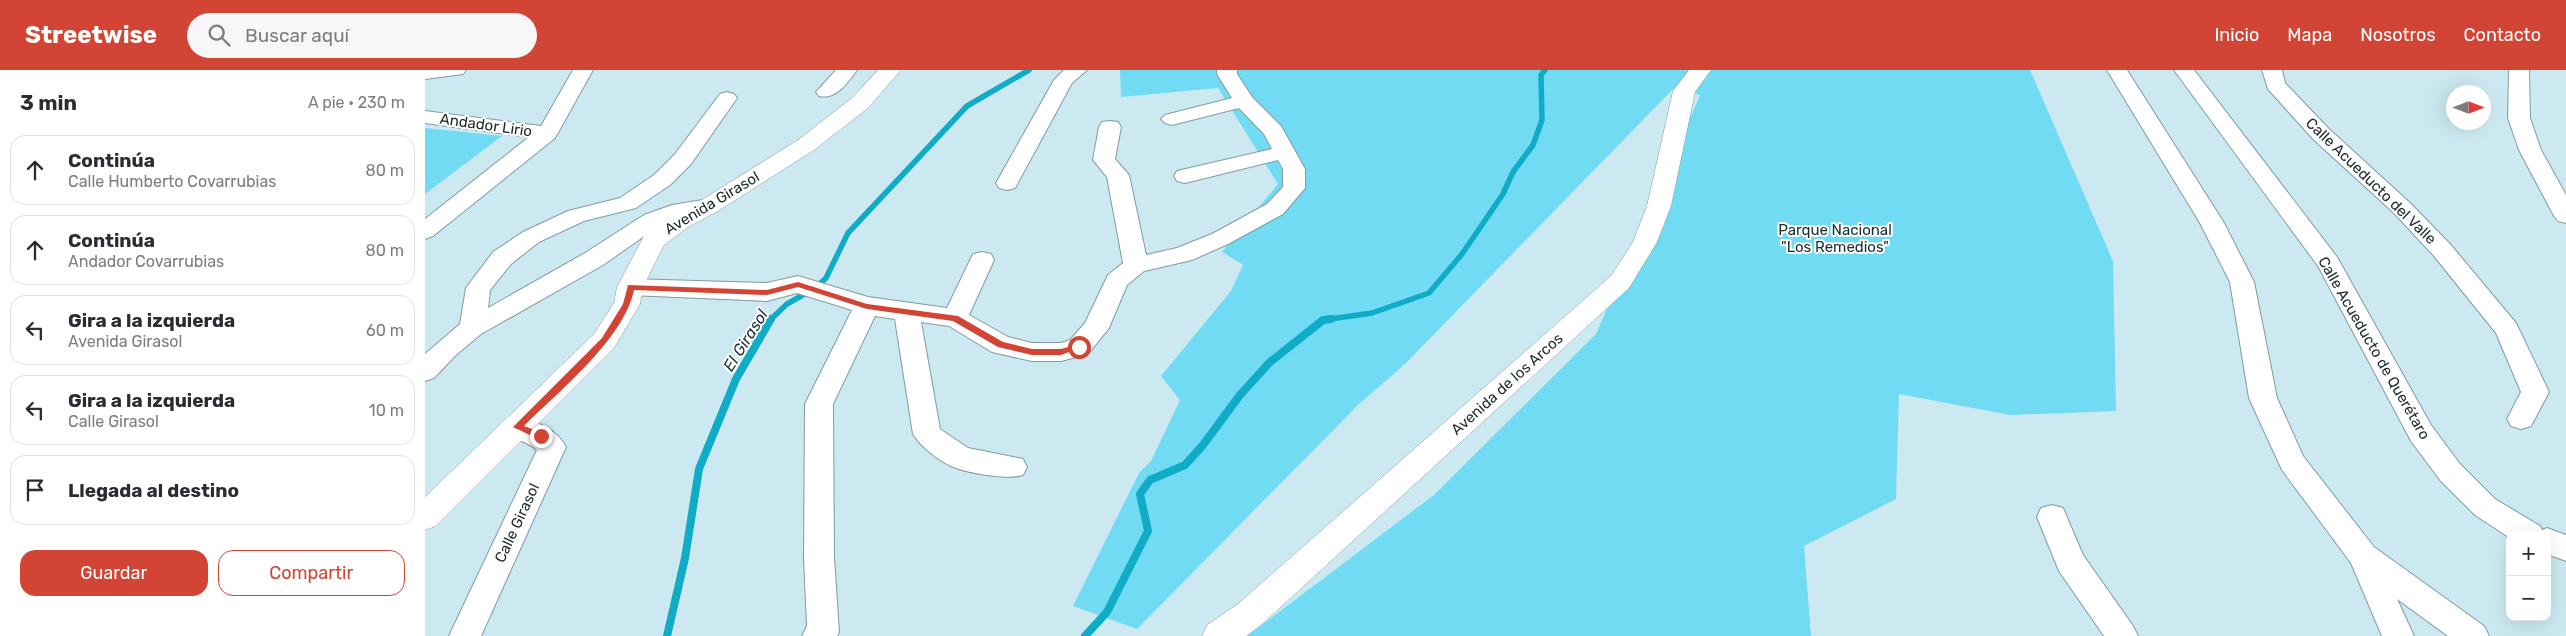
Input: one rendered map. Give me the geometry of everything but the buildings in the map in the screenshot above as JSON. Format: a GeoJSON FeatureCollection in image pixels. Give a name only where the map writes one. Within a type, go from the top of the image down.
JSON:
{"type":"FeatureCollection","features":[{"type":"Feature","properties":{"kind":"main road","name":"Avenida Girasol"},"geometry":{"type":"LineString","coordinates":[[425,517],[604,340],[627,304],[630,287],[654,240],[679,221],[709,206],[806,145],[860,103],[890,70]]}},
{"type":"Feature","properties":{"kind":"main road","name":"Avenida de los Arcos"},"geometry":{"type":"LineString","coordinates":[[1219,636],[1250,614],[1620,282],[1649,233],[1659,206],[1684,91],[1700,70]]}},
{"type":"Feature","properties":{"kind":"street"},"geometry":{"type":"LineString","coordinates":[[425,72],[456,70]]}},
{"type":"Feature","properties":{"kind":"street"},"geometry":{"type":"LineString","coordinates":[[425,231],[547,133],[583,70]]}},
{"type":"Feature","properties":{"kind":"street"},"geometry":{"type":"LineString","coordinates":[[826,92],[847,70]]}},
{"type":"Feature","properties":{"kind":"street"},"geometry":{"type":"LineString","coordinates":[[1007,183],[1064,80],[1077,70]]}},
{"type":"Feature","properties":{"kind":"street"},"geometry":{"type":"LineString","coordinates":[[630,287],[767,292],[798,284],[867,306],[955,318],[1001,345],[1032,352],[1061,352],[1079,347],[1096,328],[1117,281],[1136,265],[1183,254],[1211,243],[1275,208],[1294,188],[1295,169],[1273,131],[1244,101],[1227,74],[1227,70]]}},
{"type":"Feature","properties":{"kind":"street"},"geometry":{"type":"LineString","coordinates":[[2117,70],[2212,223],[2242,282],[2263,398],[2292,462],[2363,556],[2398,636]]}},
{"type":"Feature","properties":{"kind":"street","name":"Calle Acueducto de Querétaro"},"geometry":{"type":"LineString","coordinates":[[2184,70],[2328,263],[2421,433],[2450,472],[2485,507],[2523,531]]}},
{"type":"Feature","properties":{"kind":"street","name":"Calle Acueducto del Valle"},"geometry":{"type":"LineString","coordinates":[[2272,70],[2275,85],[2321,134],[2402,208],[2429,236],[2507,329],[2535,392],[2521,419]]}},
{"type":"Feature","properties":{"kind":"street"},"geometry":{"type":"LineString","coordinates":[[2519,70],[2519,118],[2531,150],[2566,216]]}},
{"type":"Feature","properties":{"kind":"street"},"geometry":{"type":"LineString","coordinates":[[471,328],[478,288],[502,258],[531,236],[576,216],[628,203],[662,180],[683,159],[727,98]]}},
{"type":"Feature","properties":{"kind":"street"},"geometry":{"type":"LineString","coordinates":[[1172,119],[1244,101]]}},
{"type":"Feature","properties":{"kind":"street","name":"Andador Lirio"},"geometry":{"type":"LineString","coordinates":[[425,117],[547,133]]}},
{"type":"Feature","properties":{"kind":"street"},"geometry":{"type":"LineString","coordinates":[[1110,127],[1104,160],[1118,175],[1136,265]]}},
{"type":"Feature","properties":{"kind":"street"},"geometry":{"type":"LineString","coordinates":[[1185,176],[1285,152]]}},
{"type":"Feature","properties":{"kind":"street"},"geometry":{"type":"LineString","coordinates":[[425,371],[447,348],[471,328],[594,259],[653,220],[672,212],[709,206]]}},
{"type":"Feature","properties":{"kind":"street"},"geometry":{"type":"LineString","coordinates":[[955,318],[982,260]]}},
{"type":"Feature","properties":{"kind":"street"},"geometry":{"type":"LineString","coordinates":[[820,634],[819,404],[867,306]]}},
{"type":"Feature","properties":{"kind":"street"},"geometry":{"type":"LineString","coordinates":[[906,311],[927,434],[961,458],[1013,467]]}},
{"type":"Feature","properties":{"kind":"street","name":"Calle Girasol"},"geometry":{"type":"LineString","coordinates":[[465,636],[551,447],[541,436],[517,427]]}},
{"type":"Feature","properties":{"kind":"street"},"geometry":{"type":"LineString","coordinates":[[2052,517],[2070,562],[2122,636]]}},
{"type":"Feature","properties":{"kind":"street"},"geometry":{"type":"LineString","coordinates":[[2551,542],[2566,548]]}},
{"type":"Feature","properties":{"kind":"street"},"geometry":{"type":"LineString","coordinates":[[2363,556],[2473,636]]}},
{"type":"Feature","properties":{"kind":"green space","name":"Parque Nacional \"Los Remedios\""},"geometry":{"type":"Polygon","coordinates":[[[1120,70],[2030,70],[2113,261],[2116,411],[2010,415],[1899,394],[1896,499],[1804,546],[1811,636],[1247,636],[1434,495],[1596,334],[1700,95],[1674,88],[1405,364],[1358,405],[1137,629],[1073,606],[1139,473],[1151,461],[1180,400],[1161,376],[1231,291],[1243,265],[1222,252],[1278,184],[1218,88],[1121,97],[1120,70]]]}},
{"type":"Feature","properties":{"kind":"green space"},"geometry":{"type":"Polygon","coordinates":[[[425,128],[502,136],[425,194],[425,128]]]}},
{"type":"Feature","properties":{"kind":"waterway","name":"El Girasol"},"geometry":{"type":"LineString","coordinates":[[771,319],[787,304],[815,288],[826,278],[848,233],[967,106],[1029,70]]}},
{"type":"Feature","properties":{"kind":"waterway"},"geometry":{"type":"LineString","coordinates":[[1323,320],[1372,313],[1429,293],[1462,254],[1503,194],[1513,172],[1533,145],[1542,120],[1541,75],[1545,70]]}},
{"type":"Feature","properties":{"kind":"waterway","name":"El Girasol"},"geometry":{"type":"LineString","coordinates":[[667,636],[685,558],[699,469],[736,379],[771,319]]}},
{"type":"Feature","properties":{"kind":"waterway"},"geometry":{"type":"LineString","coordinates":[[1323,320],[1331,319]]}},
{"type":"Feature","properties":{"kind":"waterway"},"geometry":{"type":"LineString","coordinates":[[1085,636],[1107,612],[1148,531],[1140,494],[1150,480],[1185,465],[1203,445],[1240,395],[1270,362],[1323,320]]}},
{"type":"Feature","properties":{"kind":"route"},"geometry":{"type":"LineString","coordinates":[[541,436],[517,427],[604,340],[619,320],[627,304],[630,287],[767,292],[798,284],[867,306],[955,318],[1001,345],[1032,352],[1061,352],[1079,347]]}}]}
